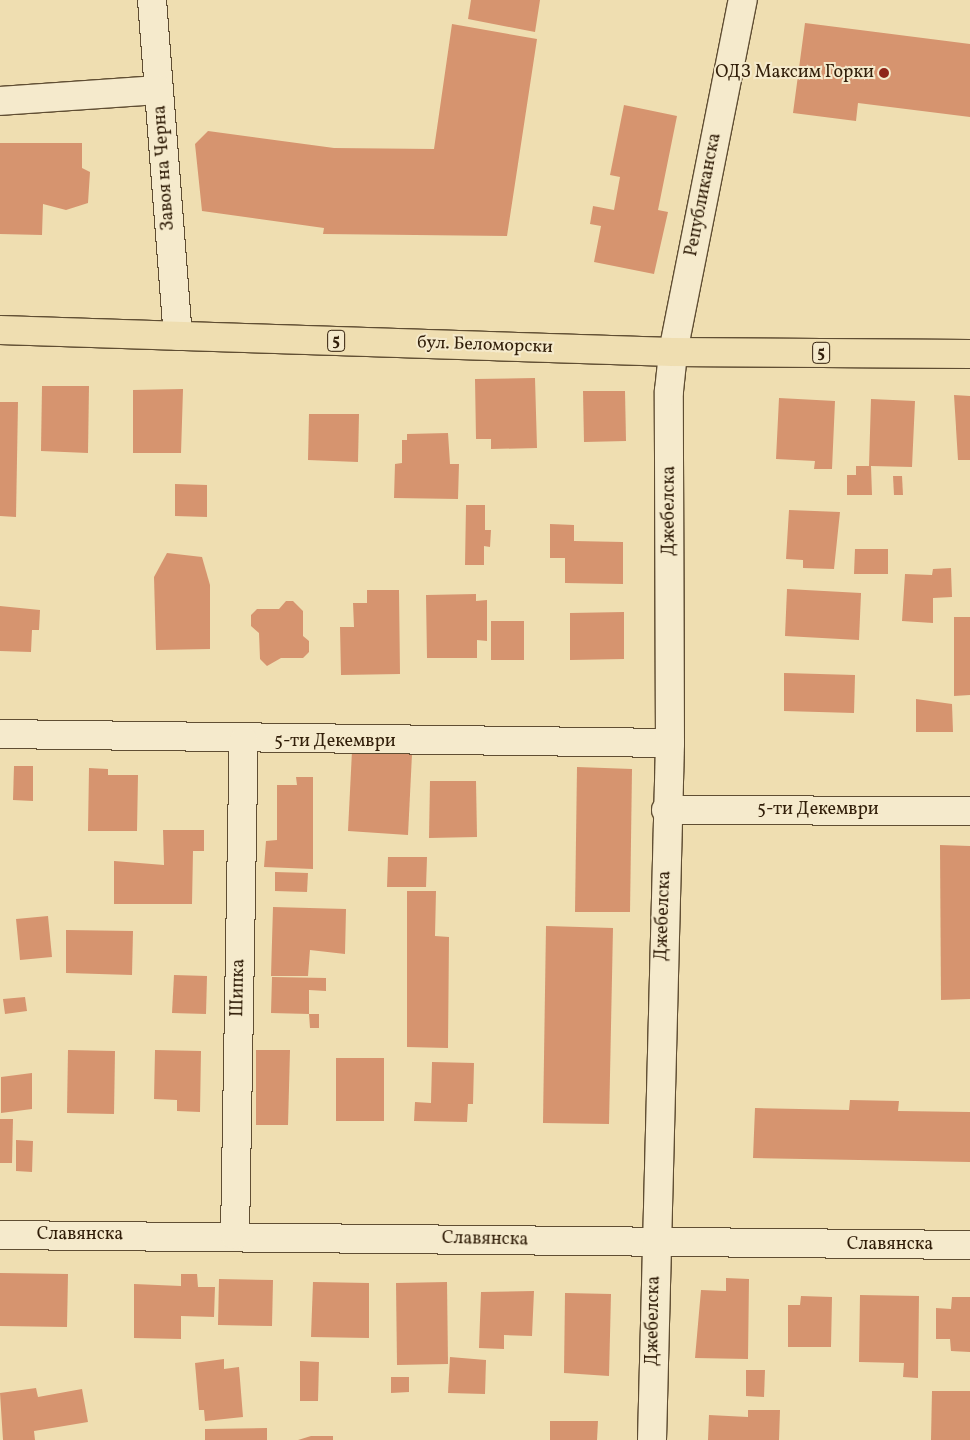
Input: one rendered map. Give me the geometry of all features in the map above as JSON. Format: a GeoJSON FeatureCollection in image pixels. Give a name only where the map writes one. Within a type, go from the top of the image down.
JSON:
{"type":"FeatureCollection","features":[{"type":"Feature","properties":{"kind":"main road","name":"бул. Беломорски"},"geometry":{"type":"LineString","coordinates":[[0,330],[673,352],[970,354]]}},
{"type":"Feature","properties":{"kind":"street","name":"Завоя на Черна"},"geometry":{"type":"LineString","coordinates":[[152,0],[178,336]]}},
{"type":"Feature","properties":{"kind":"street","name":"Републиканска"},"geometry":{"type":"LineString","coordinates":[[669,391],[673,352],[743,0]]}},
{"type":"Feature","properties":{"kind":"street"},"geometry":{"type":"LineString","coordinates":[[0,101],[158,90]]}},
{"type":"Feature","properties":{"kind":"street","name":"Джебелска"},"geometry":{"type":"LineString","coordinates":[[652,1440],[666,810],[670,743],[669,391]]}},
{"type":"Feature","properties":{"kind":"street","name":"5-ти Декември"},"geometry":{"type":"LineString","coordinates":[[0,734],[244,741],[670,743]]}},
{"type":"Feature","properties":{"kind":"street","name":"Шипка"},"geometry":{"type":"LineString","coordinates":[[235,1235],[244,741]]}},
{"type":"Feature","properties":{"kind":"street","name":"5-ти Декември"},"geometry":{"type":"LineString","coordinates":[[666,810],[970,811]]}},
{"type":"Feature","properties":{"kind":"street","name":"Славянска"},"geometry":{"type":"LineString","coordinates":[[0,1235],[235,1235],[655,1243],[970,1245]]}},
{"type":"Feature","properties":{"kind":"building"},"geometry":{"type":"Polygon","coordinates":[[[471,0],[540,0],[535,32],[468,19],[471,0]]]}},
{"type":"Feature","properties":{"kind":"building","name":"ОДЗ Максим Горки"},"geometry":{"type":"Polygon","coordinates":[[[805,23],[970,44],[970,117],[858,103],[856,121],[793,113],[805,23]]]}},
{"type":"Feature","properties":{"kind":"building"},"geometry":{"type":"Polygon","coordinates":[[[452,24],[537,39],[507,236],[323,234],[324,228],[202,211],[195,144],[208,131],[334,148],[434,149],[452,24]]]}},
{"type":"Feature","properties":{"kind":"building"},"geometry":{"type":"Polygon","coordinates":[[[624,105],[677,116],[658,210],[668,212],[654,274],[594,262],[601,226],[590,224],[593,206],[614,210],[620,177],[610,175],[624,105]]]}},
{"type":"Feature","properties":{"kind":"building"},"geometry":{"type":"Polygon","coordinates":[[[0,143],[82,143],[82,168],[90,172],[88,203],[66,210],[43,204],[42,235],[0,234],[0,143]]]}},
{"type":"Feature","properties":{"kind":"building"},"geometry":{"type":"Polygon","coordinates":[[[535,378],[537,448],[491,449],[491,439],[476,439],[475,379],[535,378]]]}},
{"type":"Feature","properties":{"kind":"building"},"geometry":{"type":"Polygon","coordinates":[[[42,386],[89,386],[88,453],[41,451],[42,386]]]}},
{"type":"Feature","properties":{"kind":"building"},"geometry":{"type":"Polygon","coordinates":[[[183,389],[181,453],[133,453],[133,390],[183,389]]]}},
{"type":"Feature","properties":{"kind":"building"},"geometry":{"type":"Polygon","coordinates":[[[583,391],[625,391],[626,441],[584,442],[583,391]]]}},
{"type":"Feature","properties":{"kind":"building"},"geometry":{"type":"Polygon","coordinates":[[[954,395],[970,396],[970,460],[958,460],[954,395]]]}},
{"type":"Feature","properties":{"kind":"building"},"geometry":{"type":"Polygon","coordinates":[[[779,398],[835,401],[832,469],[814,469],[815,461],[776,459],[779,398]]]}},
{"type":"Feature","properties":{"kind":"building"},"geometry":{"type":"Polygon","coordinates":[[[871,399],[915,401],[912,467],[871,466],[872,495],[847,495],[847,475],[856,475],[856,466],[869,466],[871,399]]]}},
{"type":"Feature","properties":{"kind":"building"},"geometry":{"type":"Polygon","coordinates":[[[0,402],[18,402],[16,517],[0,516],[0,402]]]}},
{"type":"Feature","properties":{"kind":"building"},"geometry":{"type":"Polygon","coordinates":[[[309,414],[359,414],[358,462],[308,460],[309,414]]]}},
{"type":"Feature","properties":{"kind":"building"},"geometry":{"type":"Polygon","coordinates":[[[448,433],[450,464],[459,464],[458,499],[394,498],[395,464],[402,463],[402,440],[407,440],[407,434],[448,433]]]}},
{"type":"Feature","properties":{"kind":"building"},"geometry":{"type":"Polygon","coordinates":[[[893,476],[902,476],[903,495],[894,495],[893,476]]]}},
{"type":"Feature","properties":{"kind":"building"},"geometry":{"type":"Polygon","coordinates":[[[175,484],[207,485],[207,517],[175,516],[175,484]]]}},
{"type":"Feature","properties":{"kind":"building"},"geometry":{"type":"Polygon","coordinates":[[[466,505],[485,505],[485,530],[491,530],[490,547],[484,546],[484,565],[465,565],[466,505]]]}},
{"type":"Feature","properties":{"kind":"building"},"geometry":{"type":"Polygon","coordinates":[[[789,510],[840,512],[834,569],[803,568],[803,560],[786,559],[789,510]]]}},
{"type":"Feature","properties":{"kind":"building"},"geometry":{"type":"Polygon","coordinates":[[[550,524],[574,525],[574,541],[623,542],[623,584],[565,583],[565,558],[550,558],[550,524]]]}},
{"type":"Feature","properties":{"kind":"building"},"geometry":{"type":"Polygon","coordinates":[[[855,549],[888,549],[888,574],[854,574],[855,549]]]}},
{"type":"Feature","properties":{"kind":"building"},"geometry":{"type":"Polygon","coordinates":[[[167,553],[202,557],[210,585],[210,649],[156,650],[154,577],[167,553]]]}},
{"type":"Feature","properties":{"kind":"building"},"geometry":{"type":"Polygon","coordinates":[[[951,568],[952,597],[933,598],[933,623],[902,621],[905,574],[932,575],[933,569],[951,568]]]}},
{"type":"Feature","properties":{"kind":"building"},"geometry":{"type":"Polygon","coordinates":[[[787,589],[861,593],[859,640],[785,636],[787,589]]]}},
{"type":"Feature","properties":{"kind":"building"},"geometry":{"type":"Polygon","coordinates":[[[367,590],[399,590],[400,674],[341,675],[340,627],[354,627],[353,603],[367,603],[367,590]]]}},
{"type":"Feature","properties":{"kind":"building"},"geometry":{"type":"Polygon","coordinates":[[[476,594],[476,601],[487,600],[487,641],[477,640],[477,658],[427,658],[426,595],[476,594]]]}},
{"type":"Feature","properties":{"kind":"building"},"geometry":{"type":"Polygon","coordinates":[[[286,601],[293,601],[303,611],[303,636],[309,641],[309,652],[303,658],[281,658],[267,666],[260,659],[259,633],[251,626],[251,615],[257,609],[279,609],[286,601]]]}},
{"type":"Feature","properties":{"kind":"building"},"geometry":{"type":"Polygon","coordinates":[[[0,606],[40,610],[39,630],[32,630],[31,652],[0,651],[0,606]]]}},
{"type":"Feature","properties":{"kind":"building"},"geometry":{"type":"Polygon","coordinates":[[[624,612],[624,659],[570,660],[570,613],[624,612]]]}},
{"type":"Feature","properties":{"kind":"building"},"geometry":{"type":"Polygon","coordinates":[[[954,617],[970,617],[970,695],[954,696],[954,617]]]}},
{"type":"Feature","properties":{"kind":"building"},"geometry":{"type":"Polygon","coordinates":[[[491,621],[524,621],[524,660],[491,660],[491,621]]]}},
{"type":"Feature","properties":{"kind":"building"},"geometry":{"type":"Polygon","coordinates":[[[784,673],[855,675],[854,713],[784,711],[784,673]]]}},
{"type":"Feature","properties":{"kind":"building"},"geometry":{"type":"Polygon","coordinates":[[[916,699],[952,704],[953,732],[916,732],[916,699]]]}},
{"type":"Feature","properties":{"kind":"building"},"geometry":{"type":"Polygon","coordinates":[[[352,751],[412,754],[408,835],[348,831],[352,751]]]}},
{"type":"Feature","properties":{"kind":"building"},"geometry":{"type":"Polygon","coordinates":[[[14,766],[33,766],[33,801],[13,800],[14,766]]]}},
{"type":"Feature","properties":{"kind":"building"},"geometry":{"type":"Polygon","coordinates":[[[577,767],[632,769],[630,912],[575,912],[577,767]]]}},
{"type":"Feature","properties":{"kind":"building"},"geometry":{"type":"Polygon","coordinates":[[[89,768],[108,769],[108,775],[138,775],[137,831],[88,831],[89,768]]]}},
{"type":"Feature","properties":{"kind":"building"},"geometry":{"type":"Polygon","coordinates":[[[296,777],[313,777],[313,869],[264,867],[266,841],[277,840],[277,785],[297,785],[296,777]]]}},
{"type":"Feature","properties":{"kind":"building"},"geometry":{"type":"Polygon","coordinates":[[[430,781],[476,781],[477,837],[429,838],[430,781]]]}},
{"type":"Feature","properties":{"kind":"building"},"geometry":{"type":"Polygon","coordinates":[[[163,830],[204,830],[204,851],[193,851],[192,904],[114,904],[114,861],[164,865],[163,830]]]}},
{"type":"Feature","properties":{"kind":"building"},"geometry":{"type":"Polygon","coordinates":[[[940,845],[970,846],[970,999],[941,1000],[940,845]]]}},
{"type":"Feature","properties":{"kind":"building"},"geometry":{"type":"Polygon","coordinates":[[[388,857],[427,857],[426,887],[387,887],[388,857]]]}},
{"type":"Feature","properties":{"kind":"building"},"geometry":{"type":"Polygon","coordinates":[[[275,872],[308,873],[307,892],[275,891],[275,872]]]}},
{"type":"Feature","properties":{"kind":"building"},"geometry":{"type":"Polygon","coordinates":[[[407,891],[436,891],[435,936],[449,937],[448,1048],[407,1047],[407,891]]]}},
{"type":"Feature","properties":{"kind":"building"},"geometry":{"type":"Polygon","coordinates":[[[273,907],[346,909],[345,954],[310,950],[308,976],[271,976],[273,907]]]}},
{"type":"Feature","properties":{"kind":"building"},"geometry":{"type":"Polygon","coordinates":[[[48,916],[52,957],[20,960],[16,919],[48,916]]]}},
{"type":"Feature","properties":{"kind":"building"},"geometry":{"type":"Polygon","coordinates":[[[546,926],[613,928],[609,1124],[543,1123],[546,926]]]}},
{"type":"Feature","properties":{"kind":"building"},"geometry":{"type":"Polygon","coordinates":[[[66,930],[133,931],[132,975],[66,973],[66,930]]]}},
{"type":"Feature","properties":{"kind":"building"},"geometry":{"type":"Polygon","coordinates":[[[174,975],[207,976],[206,1014],[172,1013],[174,975]]]}},
{"type":"Feature","properties":{"kind":"building"},"geometry":{"type":"Polygon","coordinates":[[[272,977],[326,978],[326,991],[309,990],[309,1014],[271,1013],[272,977]]]}},
{"type":"Feature","properties":{"kind":"building"},"geometry":{"type":"Polygon","coordinates":[[[25,997],[27,1011],[5,1014],[3,999],[25,997]]]}},
{"type":"Feature","properties":{"kind":"building"},"geometry":{"type":"Polygon","coordinates":[[[309,1014],[319,1014],[319,1028],[310,1028],[309,1014]]]}},
{"type":"Feature","properties":{"kind":"building"},"geometry":{"type":"Polygon","coordinates":[[[68,1050],[115,1051],[114,1114],[67,1113],[68,1050]]]}},
{"type":"Feature","properties":{"kind":"building"},"geometry":{"type":"Polygon","coordinates":[[[155,1050],[201,1051],[200,1112],[177,1111],[177,1100],[154,1099],[155,1050]]]}},
{"type":"Feature","properties":{"kind":"building"},"geometry":{"type":"Polygon","coordinates":[[[256,1050],[290,1050],[288,1125],[256,1125],[256,1050]]]}},
{"type":"Feature","properties":{"kind":"building"},"geometry":{"type":"Polygon","coordinates":[[[336,1058],[384,1058],[384,1121],[336,1121],[336,1058]]]}},
{"type":"Feature","properties":{"kind":"building"},"geometry":{"type":"Polygon","coordinates":[[[432,1062],[474,1063],[473,1104],[468,1104],[467,1122],[414,1121],[415,1102],[431,1103],[432,1062]]]}},
{"type":"Feature","properties":{"kind":"building"},"geometry":{"type":"Polygon","coordinates":[[[32,1073],[32,1109],[1,1113],[1,1077],[32,1073]]]}},
{"type":"Feature","properties":{"kind":"building"},"geometry":{"type":"Polygon","coordinates":[[[850,1100],[899,1101],[898,1111],[970,1112],[970,1162],[753,1158],[755,1108],[849,1110],[850,1100]]]}},
{"type":"Feature","properties":{"kind":"building"},"geometry":{"type":"Polygon","coordinates":[[[0,1119],[13,1119],[12,1163],[0,1163],[0,1119]]]}},
{"type":"Feature","properties":{"kind":"building"},"geometry":{"type":"Polygon","coordinates":[[[16,1140],[33,1141],[32,1172],[16,1171],[16,1140]]]}},
{"type":"Feature","properties":{"kind":"building"},"geometry":{"type":"Polygon","coordinates":[[[0,1273],[68,1274],[67,1327],[0,1326],[0,1273]]]}},
{"type":"Feature","properties":{"kind":"building"},"geometry":{"type":"Polygon","coordinates":[[[181,1274],[197,1274],[198,1287],[215,1287],[214,1317],[181,1316],[181,1339],[134,1338],[134,1284],[181,1286],[181,1274]]]}},
{"type":"Feature","properties":{"kind":"building"},"geometry":{"type":"Polygon","coordinates":[[[726,1278],[749,1279],[748,1359],[695,1358],[701,1290],[726,1291],[726,1278]]]}},
{"type":"Feature","properties":{"kind":"building"},"geometry":{"type":"Polygon","coordinates":[[[219,1279],[273,1280],[272,1326],[218,1325],[219,1279]]]}},
{"type":"Feature","properties":{"kind":"building"},"geometry":{"type":"Polygon","coordinates":[[[313,1282],[369,1283],[369,1338],[311,1337],[313,1282]]]}},
{"type":"Feature","properties":{"kind":"building"},"geometry":{"type":"Polygon","coordinates":[[[447,1282],[448,1364],[397,1365],[396,1283],[447,1282]]]}},
{"type":"Feature","properties":{"kind":"building"},"geometry":{"type":"Polygon","coordinates":[[[534,1291],[532,1336],[504,1335],[504,1349],[479,1348],[481,1292],[534,1291]]]}},
{"type":"Feature","properties":{"kind":"building"},"geometry":{"type":"Polygon","coordinates":[[[565,1293],[611,1294],[609,1376],[564,1373],[565,1293]]]}},
{"type":"Feature","properties":{"kind":"building"},"geometry":{"type":"Polygon","coordinates":[[[860,1295],[919,1296],[918,1378],[903,1377],[904,1363],[859,1362],[860,1295]]]}},
{"type":"Feature","properties":{"kind":"building"},"geometry":{"type":"Polygon","coordinates":[[[801,1296],[832,1297],[831,1347],[788,1347],[788,1305],[800,1305],[801,1296]]]}},
{"type":"Feature","properties":{"kind":"building"},"geometry":{"type":"Polygon","coordinates":[[[952,1297],[970,1297],[970,1352],[951,1351],[950,1339],[936,1339],[936,1308],[951,1309],[952,1297]]]}},
{"type":"Feature","properties":{"kind":"building"},"geometry":{"type":"Polygon","coordinates":[[[450,1357],[486,1360],[485,1394],[448,1393],[450,1357]]]}},
{"type":"Feature","properties":{"kind":"building"},"geometry":{"type":"Polygon","coordinates":[[[224,1359],[224,1369],[239,1367],[243,1417],[205,1421],[204,1410],[199,1410],[195,1363],[224,1359]]]}},
{"type":"Feature","properties":{"kind":"building"},"geometry":{"type":"Polygon","coordinates":[[[300,1361],[319,1362],[318,1401],[300,1401],[300,1361]]]}},
{"type":"Feature","properties":{"kind":"building"},"geometry":{"type":"Polygon","coordinates":[[[746,1370],[765,1370],[764,1397],[746,1396],[746,1370]]]}},
{"type":"Feature","properties":{"kind":"building"},"geometry":{"type":"Polygon","coordinates":[[[391,1377],[409,1377],[409,1392],[391,1393],[391,1377]]]}},
{"type":"Feature","properties":{"kind":"building"},"geometry":{"type":"Polygon","coordinates":[[[36,1388],[38,1397],[82,1389],[88,1422],[34,1431],[35,1440],[3,1440],[0,1393],[36,1388]]]}},
{"type":"Feature","properties":{"kind":"building"},"geometry":{"type":"Polygon","coordinates":[[[932,1391],[970,1391],[970,1440],[931,1440],[932,1391]]]}},
{"type":"Feature","properties":{"kind":"building"},"geometry":{"type":"Polygon","coordinates":[[[748,1410],[780,1410],[779,1440],[708,1440],[709,1415],[748,1417],[748,1410]]]}},
{"type":"Feature","properties":{"kind":"building"},"geometry":{"type":"Polygon","coordinates":[[[550,1421],[598,1421],[597,1440],[550,1440],[550,1421]]]}},
{"type":"Feature","properties":{"kind":"building"},"geometry":{"type":"Polygon","coordinates":[[[267,1428],[267,1440],[205,1440],[205,1429],[267,1428]]]}},
{"type":"Feature","properties":{"kind":"building"},"geometry":{"type":"Polygon","coordinates":[[[311,1436],[333,1436],[333,1440],[298,1440],[311,1436]]]}},
{"type":"Feature","properties":{"kind":"place","name":"ОДЗ Максим Горки"},"geometry":{"type":"Point","coordinates":[884,73]}}]}
